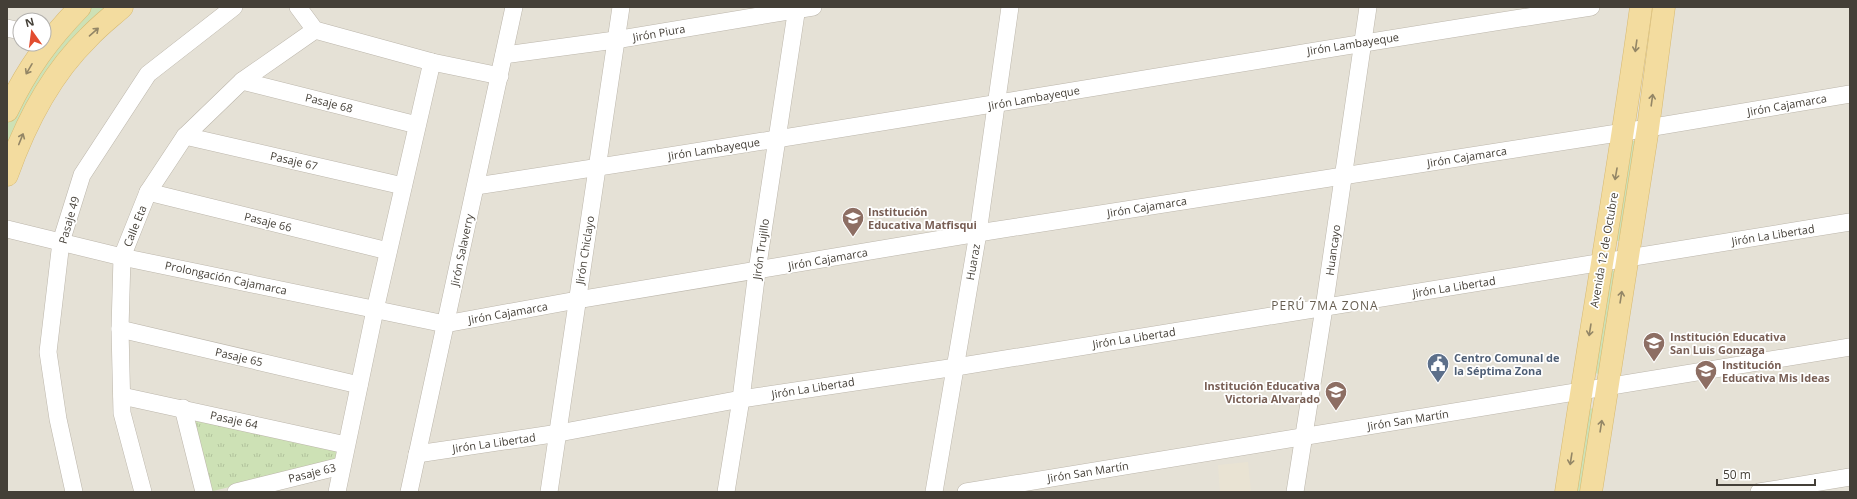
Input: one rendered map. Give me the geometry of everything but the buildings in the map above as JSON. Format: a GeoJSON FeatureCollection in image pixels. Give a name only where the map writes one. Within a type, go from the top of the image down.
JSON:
{"type":"FeatureCollection","features":[{"type":"Feature","properties":{"kind":"main road"},"geometry":{"type":"LineString","coordinates":[[52,33],[80,7]]}},
{"type":"Feature","properties":{"kind":"main road"},"geometry":{"type":"LineString","coordinates":[[7,175],[22,135],[34,111],[63,68],[87,38],[122,7]]}},
{"type":"Feature","properties":{"kind":"main road","name":"Avenida 12 de Octubre"},"geometry":{"type":"LineString","coordinates":[[1566,492],[1580,392],[1624,132],[1641,7]]}},
{"type":"Feature","properties":{"kind":"main road"},"geometry":{"type":"LineString","coordinates":[[1591,492],[1648,128],[1664,7]]}},
{"type":"Feature","properties":{"kind":"main road"},"geometry":{"type":"LineString","coordinates":[[10,100],[39,52]]}},
{"type":"Feature","properties":{"kind":"street","name":"Pasaje 49"},"geometry":{"type":"LineString","coordinates":[[74,492],[58,419],[48,352],[61,242],[82,174],[148,74],[234,7]]}},
{"type":"Feature","properties":{"kind":"street"},"geometry":{"type":"LineString","coordinates":[[298,7],[315,30],[432,62],[500,76]]}},
{"type":"Feature","properties":{"kind":"street","name":"Jirón Salaverry"},"geometry":{"type":"LineString","coordinates":[[409,492],[500,76],[513,7]]}},
{"type":"Feature","properties":{"kind":"street","name":"Jirón Chiclayo"},"geometry":{"type":"LineString","coordinates":[[549,492],[559,433],[577,300],[621,7]]}},
{"type":"Feature","properties":{"kind":"street","name":"Huaraz"},"geometry":{"type":"LineString","coordinates":[[934,492],[978,233],[995,104],[1010,7]]}},
{"type":"Feature","properties":{"kind":"street","name":"Huancayo"},"geometry":{"type":"LineString","coordinates":[[1295,492],[1302,437],[1324,308],[1344,176],[1368,7]]}},
{"type":"Feature","properties":{"kind":"street","name":"Jirón Lambayeque"},"geometry":{"type":"LineString","coordinates":[[476,186],[777,140],[1363,42],[1591,7]]}},
{"type":"Feature","properties":{"kind":"street","name":"Jirón Piura"},"geometry":{"type":"LineString","coordinates":[[504,55],[615,40],[802,8]]}},
{"type":"Feature","properties":{"kind":"street","name":"Jirón Trujillo"},"geometry":{"type":"LineString","coordinates":[[726,492],[741,399],[757,271],[777,140],[802,8]]}},
{"type":"Feature","properties":{"kind":"street","name":"Calle Eta"},"geometry":{"type":"LineString","coordinates":[[143,492],[122,413],[120,329],[122,257],[148,192],[186,136],[242,81],[315,30]]}},
{"type":"Feature","properties":{"kind":"street"},"geometry":{"type":"LineString","coordinates":[[337,492],[341,466],[388,251],[432,62]]}},
{"type":"Feature","properties":{"kind":"street","name":"Pasaje 68"},"geometry":{"type":"LineString","coordinates":[[242,81],[417,125]]}},
{"type":"Feature","properties":{"kind":"street","name":"Jirón Cajamarca"},"geometry":{"type":"LineString","coordinates":[[445,324],[577,300],[978,233],[1624,132],[1850,94]]}},
{"type":"Feature","properties":{"kind":"street","name":"Pasaje 67"},"geometry":{"type":"LineString","coordinates":[[186,136],[403,186]]}},
{"type":"Feature","properties":{"kind":"street","name":"Pasaje 66"},"geometry":{"type":"LineString","coordinates":[[148,192],[388,251]]}},
{"type":"Feature","properties":{"kind":"street","name":"Jirón La Libertad"},"geometry":{"type":"LineString","coordinates":[[417,454],[559,433],[741,399],[956,367],[1850,222]]}},
{"type":"Feature","properties":{"kind":"street","name":"Prolongación Cajamarca"},"geometry":{"type":"LineString","coordinates":[[7,229],[122,257],[445,324]]}},
{"type":"Feature","properties":{"kind":"street","name":"Pasaje 65"},"geometry":{"type":"LineString","coordinates":[[120,329],[359,384]]}},
{"type":"Feature","properties":{"kind":"street","name":"Jirón San Martín"},"geometry":{"type":"LineString","coordinates":[[966,492],[1850,347]]}},
{"type":"Feature","properties":{"kind":"street","name":"Pasaje 64"},"geometry":{"type":"LineString","coordinates":[[122,396],[183,408],[346,445]]}},
{"type":"Feature","properties":{"kind":"street"},"geometry":{"type":"LineString","coordinates":[[183,408],[204,492]]}},
{"type":"Feature","properties":{"kind":"street","name":"Pasaje 63"},"geometry":{"type":"LineString","coordinates":[[236,492],[341,466]]}},
{"type":"Feature","properties":{"kind":"street"},"geometry":{"type":"LineString","coordinates":[[1759,492],[1850,477]]}},
{"type":"Feature","properties":{"kind":"shaded area"},"geometry":{"type":"Polygon","coordinates":[[[7,7],[1850,7],[1850,492],[7,492],[7,7]]]}},
{"type":"Feature","properties":{"kind":"shaded area"},"geometry":{"type":"Polygon","coordinates":[[[1248,462],[1251,492],[1220,492],[1218,465],[1248,462]]]}},
{"type":"Feature","properties":{"kind":"green space"},"geometry":{"type":"Polygon","coordinates":[[[90,7],[113,7],[7,161],[7,123],[34,70],[50,52],[52,52],[52,50],[90,7]]]}},
{"type":"Feature","properties":{"kind":"green space"},"geometry":{"type":"Polygon","coordinates":[[[1631,141],[1635,141],[1623,241],[1613,241],[1631,141]]]}},
{"type":"Feature","properties":{"kind":"green space"},"geometry":{"type":"Polygon","coordinates":[[[1612,270],[1615,272],[1603,371],[1598,374],[1591,371],[1612,270]]]}},
{"type":"Feature","properties":{"kind":"green space"},"geometry":{"type":"Polygon","coordinates":[[[1597,408],[1584,492],[1572,492],[1585,409],[1597,408]]]}},
{"type":"Feature","properties":{"kind":"green space"},"geometry":{"type":"Polygon","coordinates":[[[191,414],[340,448],[339,460],[209,492],[191,414]]]}},
{"type":"Feature","properties":{"kind":"place","name":"Institución Educativa Matfisqui"},"geometry":{"type":"Point","coordinates":[853,238]}},
{"type":"Feature","properties":{"kind":"place","name":"Institución Educativa San Luis Gonzaga"},"geometry":{"type":"Point","coordinates":[1654,362]}},
{"type":"Feature","properties":{"kind":"place","name":"Centro Comunal de la Séptima Zona"},"geometry":{"type":"Point","coordinates":[1438,384]}},
{"type":"Feature","properties":{"kind":"place","name":"Institución Educativa Mis Ideas"},"geometry":{"type":"Point","coordinates":[1706,390]}},
{"type":"Feature","properties":{"kind":"place","name":"Institución Educativa Victoria Alvarado"},"geometry":{"type":"Point","coordinates":[1336,412]}},
{"type":"Feature","properties":{"kind":"district","name":"PERÚ 7MA ZONA"},"geometry":{"type":"Point","coordinates":[1325,306]}}]}
